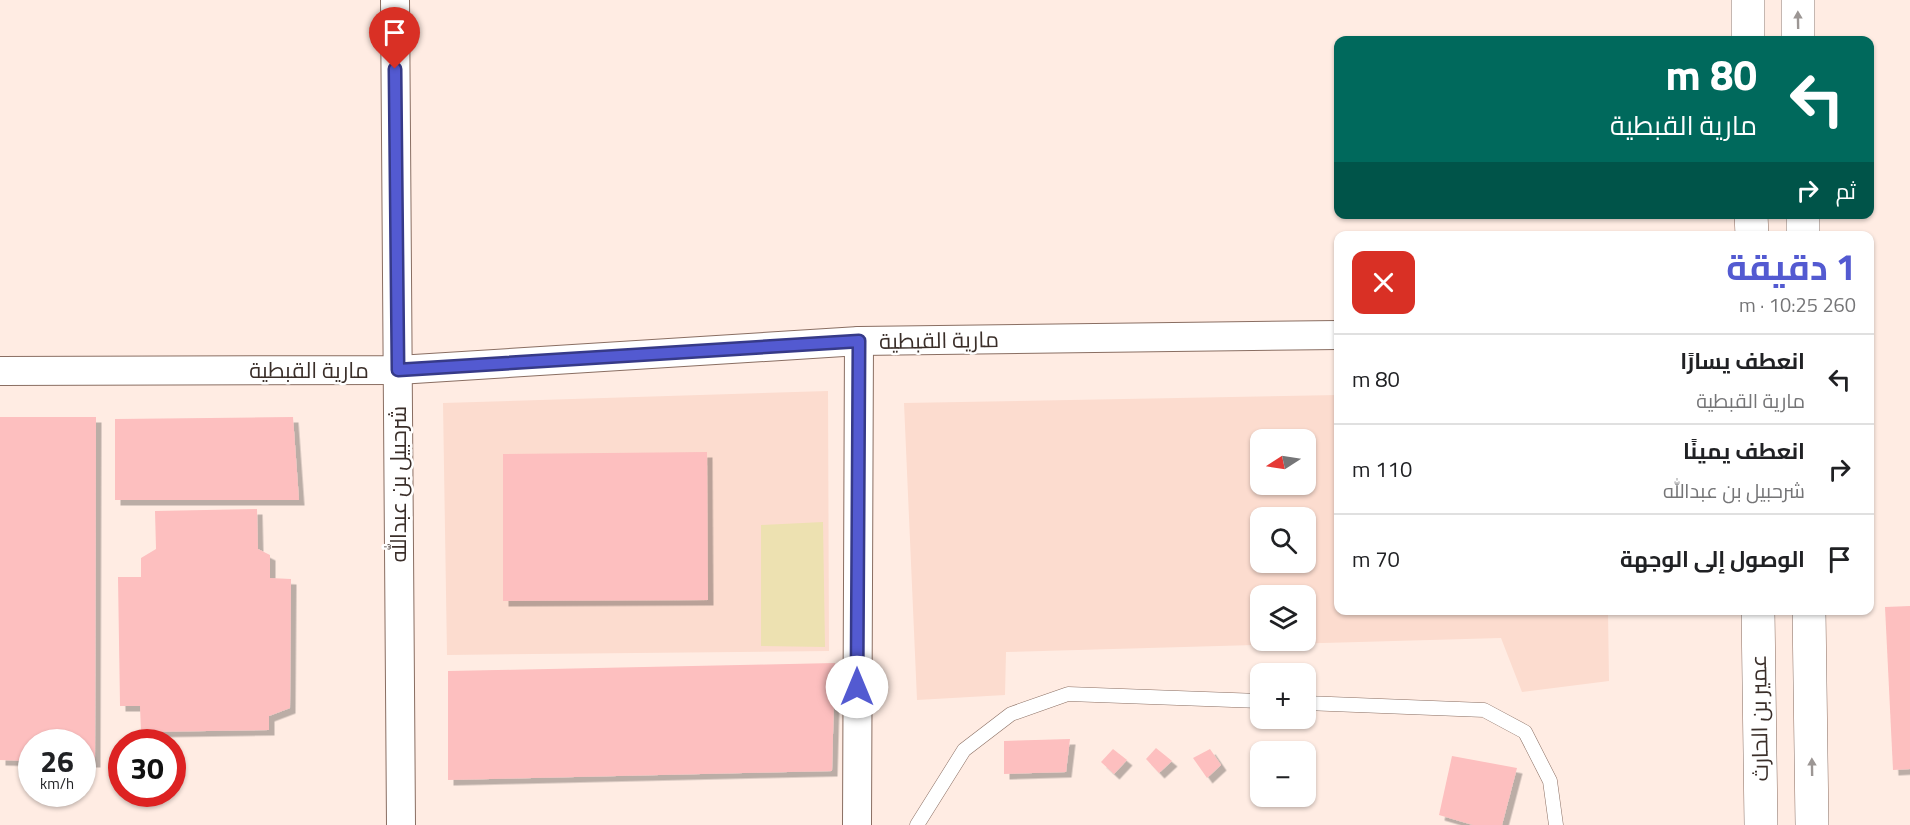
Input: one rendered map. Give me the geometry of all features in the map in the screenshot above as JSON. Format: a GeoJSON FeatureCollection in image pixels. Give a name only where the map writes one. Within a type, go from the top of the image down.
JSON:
{"type":"FeatureCollection","features":[{"type":"Feature","properties":{"kind":"street","name":"شرحبيل بن عبدالله"},"geometry":{"type":"LineString","coordinates":[[395,0],[401,825]]}},
{"type":"Feature","properties":{"kind":"street"},"geometry":{"type":"LineString","coordinates":[[1748,0],[1748,36]]}},
{"type":"Feature","properties":{"kind":"street"},"geometry":{"type":"LineString","coordinates":[[1798,0],[1798,36]]}},
{"type":"Feature","properties":{"kind":"street","name":"مارية القبطية"},"geometry":{"type":"LineString","coordinates":[[0,370],[398,370],[859,341],[1334,335]]}},
{"type":"Feature","properties":{"kind":"street"},"geometry":{"type":"LineString","coordinates":[[857,825],[859,341]]}},
{"type":"Feature","properties":{"kind":"street","name":"عمير بن الحارث"},"geometry":{"type":"LineString","coordinates":[[1758,615],[1761,825]]}},
{"type":"Feature","properties":{"kind":"street"},"geometry":{"type":"LineString","coordinates":[[1809,615],[1812,825]]}},
{"type":"Feature","properties":{"kind":"lane"},"geometry":{"type":"LineString","coordinates":[[917,825],[964,750],[1011,714],[1068,694],[1250,701]]}},
{"type":"Feature","properties":{"kind":"lane"},"geometry":{"type":"LineString","coordinates":[[1316,703],[1484,710],[1525,732],[1550,781],[1556,825]]}},
{"type":"Feature","properties":{"kind":"shaded area"},"geometry":{"type":"Polygon","coordinates":[[[828,391],[829,651],[447,655],[443,403],[828,391]]]}},
{"type":"Feature","properties":{"kind":"shaded area"},"geometry":{"type":"Polygon","coordinates":[[[1334,395],[1334,615],[1608,615],[1609,681],[1522,692],[1501,638],[1316,643],[1316,585],[1250,585],[1250,645],[1006,652],[1005,695],[917,700],[904,403],[1334,395]]]}},
{"type":"Feature","properties":{"kind":"shaded area"},"geometry":{"type":"Polygon","coordinates":[[[823,522],[825,647],[761,646],[761,525],[823,522]]]}},
{"type":"Feature","properties":{"kind":"building"},"geometry":{"type":"Polygon","coordinates":[[[0,417],[96,417],[95,729],[18,729],[18,761],[0,760],[0,417]]]}},
{"type":"Feature","properties":{"kind":"building"},"geometry":{"type":"Polygon","coordinates":[[[293,417],[299,500],[115,500],[115,419],[293,417]]]}},
{"type":"Feature","properties":{"kind":"building"},"geometry":{"type":"Polygon","coordinates":[[[707,452],[708,600],[503,601],[503,454],[707,452]]]}},
{"type":"Feature","properties":{"kind":"building"},"geometry":{"type":"Polygon","coordinates":[[[257,509],[258,549],[270,555],[270,578],[291,579],[290,708],[269,716],[269,730],[186,731],[186,729],[141,729],[140,706],[120,706],[118,577],[141,577],[141,558],[156,549],[155,511],[257,509]]]}},
{"type":"Feature","properties":{"kind":"building"},"geometry":{"type":"Polygon","coordinates":[[[1910,606],[1910,769],[1893,770],[1885,607],[1910,606]]]}},
{"type":"Feature","properties":{"kind":"building"},"geometry":{"type":"Polygon","coordinates":[[[835,663],[832,771],[448,780],[448,671],[835,663]]]}},
{"type":"Feature","properties":{"kind":"building"},"geometry":{"type":"Polygon","coordinates":[[[1070,739],[1066,772],[1004,774],[1004,741],[1070,739]]]}},
{"type":"Feature","properties":{"kind":"building"},"geometry":{"type":"Polygon","coordinates":[[[1156,748],[1172,761],[1159,773],[1146,759],[1156,748]]]}},
{"type":"Feature","properties":{"kind":"building"},"geometry":{"type":"Polygon","coordinates":[[[1113,749],[1127,760],[1114,774],[1101,762],[1113,749]]]}},
{"type":"Feature","properties":{"kind":"building"},"geometry":{"type":"Polygon","coordinates":[[[1210,749],[1221,765],[1207,778],[1193,758],[1210,749]]]}},
{"type":"Feature","properties":{"kind":"building"},"geometry":{"type":"Polygon","coordinates":[[[1452,756],[1517,768],[1502,825],[1473,825],[1439,815],[1452,756]]]}},
{"type":"Feature","properties":{"kind":"route"},"geometry":{"type":"LineString","coordinates":[[395,69],[398,370],[859,341],[857,687]]}}]}
